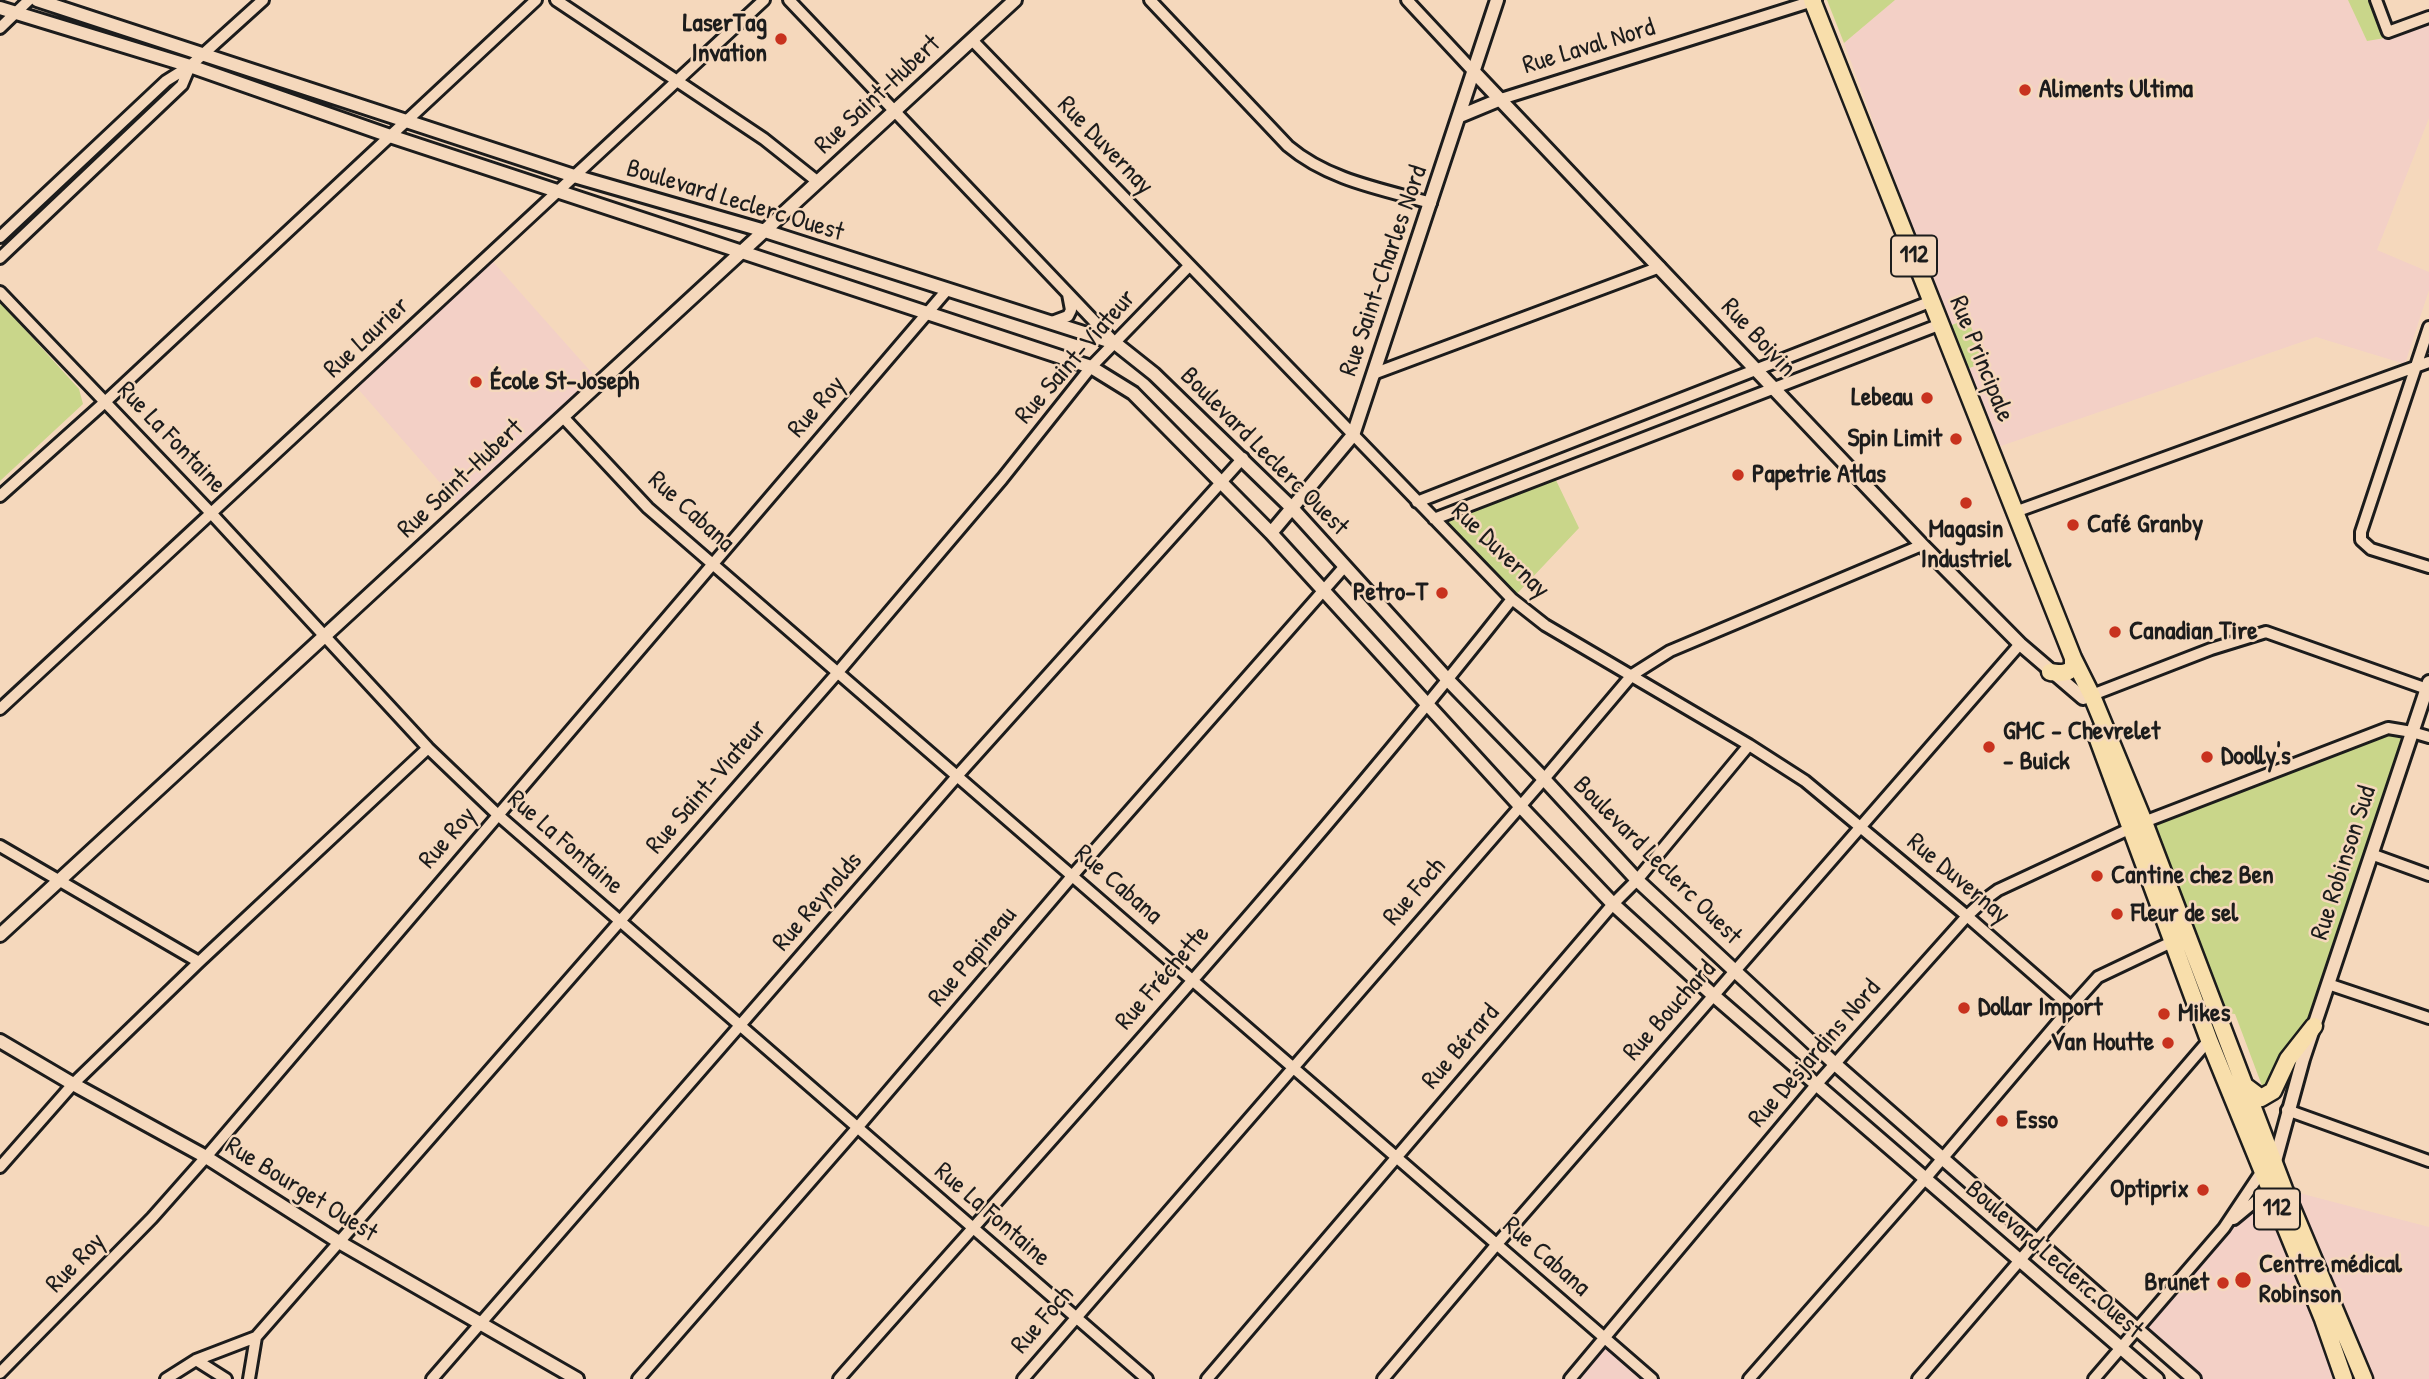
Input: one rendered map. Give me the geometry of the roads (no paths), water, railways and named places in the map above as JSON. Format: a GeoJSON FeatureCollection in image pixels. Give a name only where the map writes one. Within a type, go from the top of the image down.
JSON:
{"type":"FeatureCollection","features":[{"type":"Feature","properties":{"kind":"main road","name":"Rue Principale"},"geometry":{"type":"LineString","coordinates":[[1814,1],[2073,658],[2179,938],[2245,1086],[2269,1148],[2269,1190],[2323,1319],[2344,1379]]}},
{"type":"Feature","properties":{"kind":"main road"},"geometry":{"type":"LineString","coordinates":[[2050,672],[2070,671],[2073,658]]}},
{"type":"Feature","properties":{"kind":"main road","name":"Rue Principale"},"geometry":{"type":"LineString","coordinates":[[2179,938],[2209,1040],[2364,1379]]}},
{"type":"Feature","properties":{"kind":"main road"},"geometry":{"type":"LineString","coordinates":[[2245,1086],[2261,1098],[2267,1097],[2273,1091],[2288,1059],[2314,1026]]}},
{"type":"Feature","properties":{"kind":"street"},"geometry":{"type":"LineString","coordinates":[[0,28],[29,0]]}},
{"type":"Feature","properties":{"kind":"street","name":"Boulevard Leclerc Ouest"},"geometry":{"type":"LineString","coordinates":[[37,0],[574,176],[765,231],[1115,342],[1154,374],[1292,508],[1448,680],[1637,880],[1835,1064],[2194,1379]]}},
{"type":"Feature","properties":{"kind":"street"},"geometry":{"type":"LineString","coordinates":[[0,236],[166,81],[191,66],[263,0]]}},
{"type":"Feature","properties":{"kind":"street"},"geometry":{"type":"LineString","coordinates":[[0,496],[105,402],[536,0]]}},
{"type":"Feature","properties":{"kind":"street"},"geometry":{"type":"LineString","coordinates":[[556,0],[764,139],[818,182]]}},
{"type":"Feature","properties":{"kind":"street","name":"Rue Laurier"},"geometry":{"type":"LineString","coordinates":[[0,709],[764,0]]}},
{"type":"Feature","properties":{"kind":"street"},"geometry":{"type":"LineString","coordinates":[[789,0],[1115,342]]}},
{"type":"Feature","properties":{"kind":"street","name":"Rue Saint-Hubert"},"geometry":{"type":"LineString","coordinates":[[0,935],[1015,0]]}},
{"type":"Feature","properties":{"kind":"street"},"geometry":{"type":"LineString","coordinates":[[1150,0],[1288,146],[1306,161],[1327,173],[1431,203]]}},
{"type":"Feature","properties":{"kind":"street","name":"Rue Boivin"},"geometry":{"type":"LineString","coordinates":[[1407,0],[1922,545],[2050,672],[2088,697]]}},
{"type":"Feature","properties":{"kind":"street","name":"Rue Saint-Charles Nord"},"geometry":{"type":"LineString","coordinates":[[1271,533],[1353,435],[1497,0]]}},
{"type":"Feature","properties":{"kind":"street"},"geometry":{"type":"LineString","coordinates":[[2375,0],[2388,32],[2429,17]]}},
{"type":"Feature","properties":{"kind":"street","name":"Rue Laval Nord"},"geometry":{"type":"LineString","coordinates":[[1460,116],[1501,99],[1814,1]]}},
{"type":"Feature","properties":{"kind":"street","name":"Boulevard Leclerc Ouest"},"geometry":{"type":"LineString","coordinates":[[0,8],[191,66],[390,136],[1091,367],[1133,393],[1271,533],[1613,904],[1816,1085],[2157,1379]]}},
{"type":"Feature","properties":{"kind":"street","name":"Rue Duvernay"},"geometry":{"type":"LineString","coordinates":[[972,40],[1512,599],[1545,625],[1805,781],[2071,1007]]}},
{"type":"Feature","properties":{"kind":"street"},"geometry":{"type":"LineString","coordinates":[[0,258],[183,85],[191,66]]}},
{"type":"Feature","properties":{"kind":"street","name":"Rue Saint-Viateur"},"geometry":{"type":"LineString","coordinates":[[256,1337],[839,671],[994,489],[1091,367],[1189,266]]}},
{"type":"Feature","properties":{"kind":"street"},"geometry":{"type":"LineString","coordinates":[[1373,374],[1660,267]]}},
{"type":"Feature","properties":{"kind":"street","name":"Rue Roy"},"geometry":{"type":"LineString","coordinates":[[0,1373],[152,1218],[206,1157],[947,290]]}},
{"type":"Feature","properties":{"kind":"street","name":"Rue La Fontaine"},"geometry":{"type":"LineString","coordinates":[[0,292],[211,513],[428,748],[498,815],[1147,1379]]}},
{"type":"Feature","properties":{"kind":"street"},"geometry":{"type":"LineString","coordinates":[[1052,322],[1068,316],[1071,310],[1068,295]]}},
{"type":"Feature","properties":{"kind":"street"},"geometry":{"type":"LineString","coordinates":[[1417,502],[1932,301]]}},
{"type":"Feature","properties":{"kind":"street"},"geometry":{"type":"LineString","coordinates":[[1434,519],[1941,324]]}},
{"type":"Feature","properties":{"kind":"street"},"geometry":{"type":"LineString","coordinates":[[2429,327],[2361,532],[2361,540],[2371,549],[2429,567]]}},
{"type":"Feature","properties":{"kind":"street"},"geometry":{"type":"LineString","coordinates":[[1856,331],[1865,353]]}},
{"type":"Feature","properties":{"kind":"street"},"geometry":{"type":"LineString","coordinates":[[2015,512],[2429,362]]}},
{"type":"Feature","properties":{"kind":"street"},"geometry":{"type":"LineString","coordinates":[[1670,403],[1680,425]]}},
{"type":"Feature","properties":{"kind":"street","name":"Rue Cabana"},"geometry":{"type":"LineString","coordinates":[[563,417],[648,508],[1652,1379]]}},
{"type":"Feature","properties":{"kind":"street"},"geometry":{"type":"LineString","coordinates":[[1591,434],[1599,456]]}},
{"type":"Feature","properties":{"kind":"street","name":"Rue Reynolds"},"geometry":{"type":"LineString","coordinates":[[432,1379],[958,775],[1243,458]]}},
{"type":"Feature","properties":{"kind":"street"},"geometry":{"type":"LineString","coordinates":[[1528,458],[1537,480]]}},
{"type":"Feature","properties":{"kind":"street","name":"Rue Foch"},"geometry":{"type":"LineString","coordinates":[[1023,1379],[1632,675],[1670,651],[1922,545]]}},
{"type":"Feature","properties":{"kind":"street","name":"Rue Papineau"},"geometry":{"type":"LineString","coordinates":[[638,1379],[858,1128],[1073,875],[1345,566]]}},
{"type":"Feature","properties":{"kind":"street","name":"Rue Fréchette"},"geometry":{"type":"LineString","coordinates":[[839,1379],[1193,980],[1448,680],[1512,599]]}},
{"type":"Feature","properties":{"kind":"street"},"geometry":{"type":"LineString","coordinates":[[2088,697],[2211,649],[2266,632],[2428,685]]}},
{"type":"Feature","properties":{"kind":"street","name":"Rue Bouchard"},"geometry":{"type":"LineString","coordinates":[[1383,1379],[1497,1244],[2020,644]]}},
{"type":"Feature","properties":{"kind":"street","name":"Rue Robinson Sud"},"geometry":{"type":"LineString","coordinates":[[2268,1168],[2428,685]]}},
{"type":"Feature","properties":{"kind":"street","name":"Rue Desjardins Nord"},"geometry":{"type":"LineString","coordinates":[[1570,1379],[1816,1085],[1967,916],[1998,890],[2136,825],[2388,728],[2429,737]]}},
{"type":"Feature","properties":{"kind":"street","name":"Rue Bérard"},"geometry":{"type":"LineString","coordinates":[[1207,1379],[1613,904],[1637,880],[1749,745]]}},
{"type":"Feature","properties":{"kind":"street"},"geometry":{"type":"LineString","coordinates":[[0,1167],[73,1084],[428,748]]}},
{"type":"Feature","properties":{"kind":"street"},"geometry":{"type":"LineString","coordinates":[[0,846],[199,962]]}},
{"type":"Feature","properties":{"kind":"street"},"geometry":{"type":"LineString","coordinates":[[2371,854],[2429,875]]}},
{"type":"Feature","properties":{"kind":"street"},"geometry":{"type":"LineString","coordinates":[[1749,1379],[2098,977],[2179,938]]}},
{"type":"Feature","properties":{"kind":"street"},"geometry":{"type":"LineString","coordinates":[[2328,984],[2429,1018]]}},
{"type":"Feature","properties":{"kind":"street"},"geometry":{"type":"LineString","coordinates":[[1918,1379],[2209,1040]]}},
{"type":"Feature","properties":{"kind":"street","name":"Rue Bourget Ouest"},"geometry":{"type":"LineString","coordinates":[[0,1041],[206,1157],[339,1242],[577,1379]]}},
{"type":"Feature","properties":{"kind":"street","name":"Rue Robinson Sud"},"geometry":{"type":"LineString","coordinates":[[2269,1148],[2281,1110],[2303,1059]]}},
{"type":"Feature","properties":{"kind":"street"},"geometry":{"type":"LineString","coordinates":[[2287,1110],[2429,1161]]}},
{"type":"Feature","properties":{"kind":"street"},"geometry":{"type":"LineString","coordinates":[[2094,1379],[2224,1228],[2268,1168]]}},
{"type":"Feature","properties":{"kind":"street"},"geometry":{"type":"LineString","coordinates":[[2224,1228],[2269,1190]]}},
{"type":"Feature","properties":{"kind":"street"},"geometry":{"type":"LineString","coordinates":[[166,1379],[197,1360],[256,1337]]}},
{"type":"Feature","properties":{"kind":"street"},"geometry":{"type":"LineString","coordinates":[[249,1379],[256,1337]]}},
{"type":"Feature","properties":{"kind":"street"},"geometry":{"type":"LineString","coordinates":[[197,1360],[225,1378]]}},
{"type":"Feature","properties":{"kind":"place","name":"LaserTag Invation"},"geometry":{"type":"Point","coordinates":[781,39]}},
{"type":"Feature","properties":{"kind":"place","name":"Aliments Ultima"},"geometry":{"type":"Point","coordinates":[2025,90]}},
{"type":"Feature","properties":{"kind":"place","name":"École St-Joseph"},"geometry":{"type":"Point","coordinates":[476,382]}},
{"type":"Feature","properties":{"kind":"place","name":"Lebeau"},"geometry":{"type":"Point","coordinates":[1927,398]}},
{"type":"Feature","properties":{"kind":"place","name":"Spin Limit"},"geometry":{"type":"Point","coordinates":[1956,439]}},
{"type":"Feature","properties":{"kind":"place","name":"Papetrie Atlas"},"geometry":{"type":"Point","coordinates":[1738,475]}},
{"type":"Feature","properties":{"kind":"place","name":"Magasin Industriel"},"geometry":{"type":"Point","coordinates":[1966,503]}},
{"type":"Feature","properties":{"kind":"place","name":"Café Granby"},"geometry":{"type":"Point","coordinates":[2073,525]}},
{"type":"Feature","properties":{"kind":"place","name":"Petro-T"},"geometry":{"type":"Point","coordinates":[1442,593]}},
{"type":"Feature","properties":{"kind":"place","name":"Canadian Tire"},"geometry":{"type":"Point","coordinates":[2115,632]}},
{"type":"Feature","properties":{"kind":"place","name":"GMC - Chevrelet - Buick"},"geometry":{"type":"Point","coordinates":[1989,747]}},
{"type":"Feature","properties":{"kind":"place","name":"Doolly's"},"geometry":{"type":"Point","coordinates":[2207,757]}},
{"type":"Feature","properties":{"kind":"place","name":"Cantine chez Ben"},"geometry":{"type":"Point","coordinates":[2097,876]}},
{"type":"Feature","properties":{"kind":"place","name":"Fleur de sel"},"geometry":{"type":"Point","coordinates":[2117,914]}},
{"type":"Feature","properties":{"kind":"place","name":"Dollar Import"},"geometry":{"type":"Point","coordinates":[1964,1008]}},
{"type":"Feature","properties":{"kind":"place","name":"Mikes"},"geometry":{"type":"Point","coordinates":[2164,1014]}},
{"type":"Feature","properties":{"kind":"place","name":"Van Houtte"},"geometry":{"type":"Point","coordinates":[2168,1043]}},
{"type":"Feature","properties":{"kind":"place","name":"Esso"},"geometry":{"type":"Point","coordinates":[2002,1121]}},
{"type":"Feature","properties":{"kind":"place","name":"Optiprix"},"geometry":{"type":"Point","coordinates":[2203,1190]}},
{"type":"Feature","properties":{"kind":"place","name":"Centre médical Robinson"},"geometry":{"type":"Point","coordinates":[2243,1280]}},
{"type":"Feature","properties":{"kind":"place","name":"Brunet"},"geometry":{"type":"Point","coordinates":[2223,1283]}}]}
